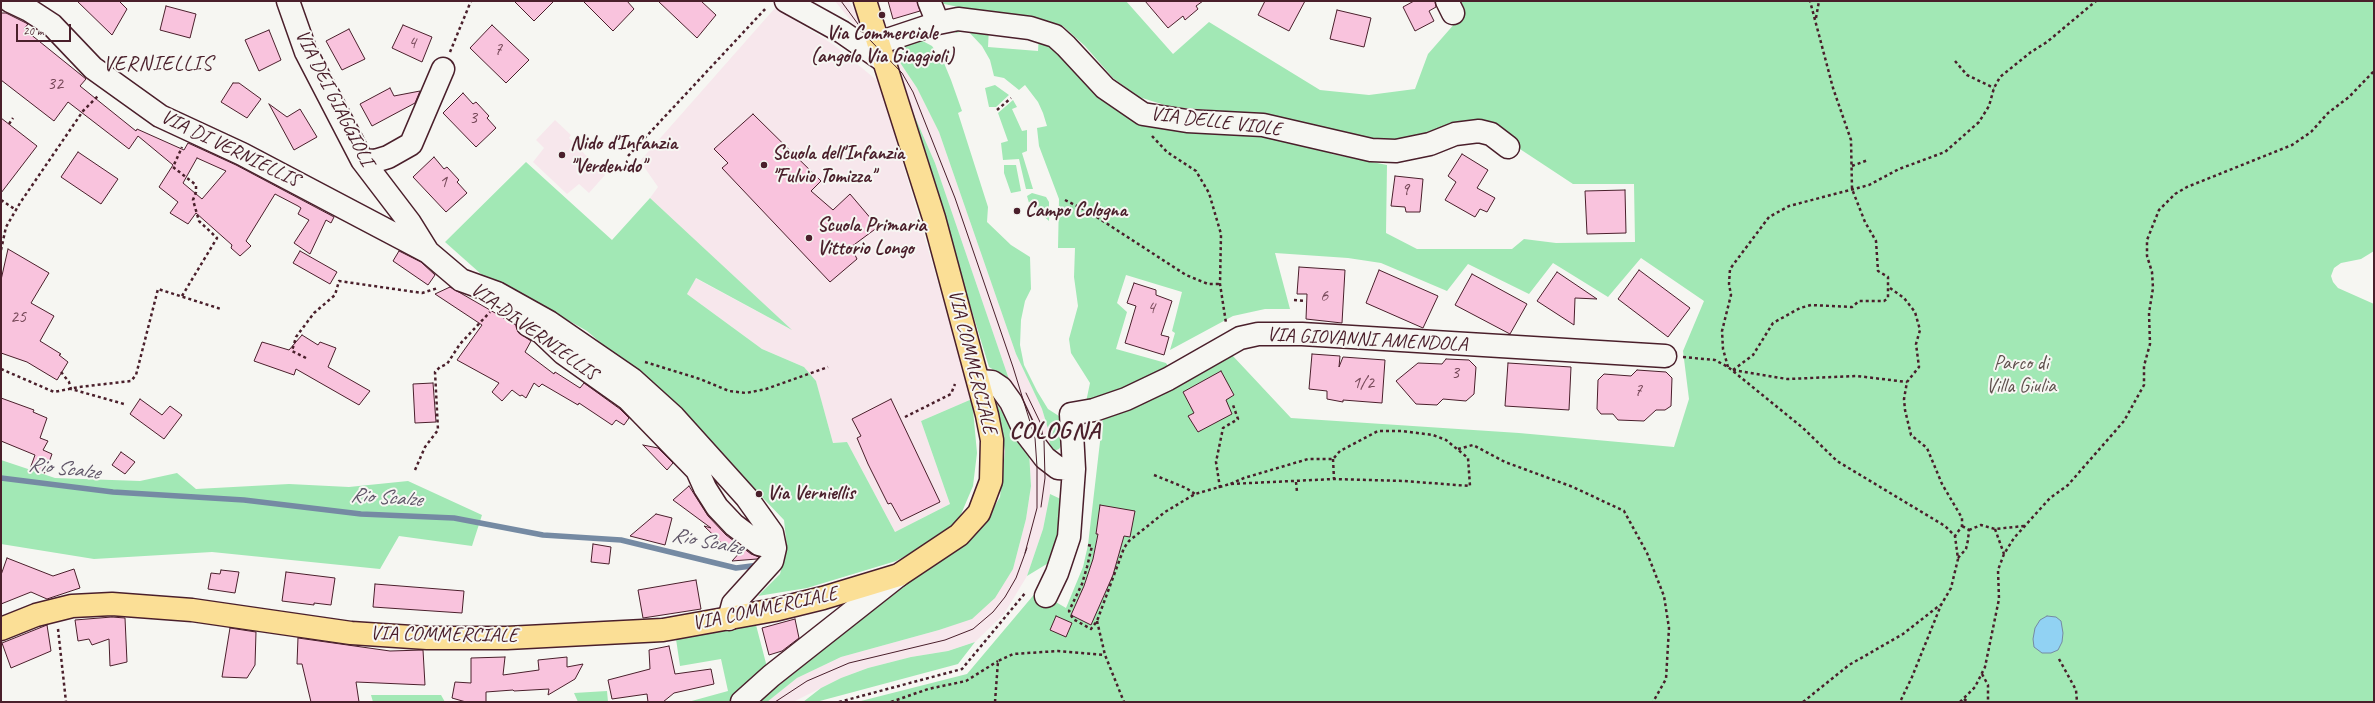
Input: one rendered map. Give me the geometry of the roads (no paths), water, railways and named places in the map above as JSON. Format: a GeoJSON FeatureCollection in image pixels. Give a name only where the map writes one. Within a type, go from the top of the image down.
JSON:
{"type":"FeatureCollection","features":[{"type":"Feature","properties":{"kind":"main road","name":"VIA COMMERCIALE"},"geometry":{"type":"LineString","coordinates":[[1,629],[72,606],[152,606],[234,615],[351,632],[427,638],[626,633],[663,630],[729,619],[823,598],[899,575],[959,535],[979,513],[987,496],[993,464],[992,440],[979,381],[934,218],[864,1]]}},
{"type":"Feature","properties":{"kind":"street","name":"VIA DI VERNIELLIS"},"geometry":{"type":"LineString","coordinates":[[10,1],[29,10],[52,25],[93,68],[160,116],[235,150],[428,252],[493,307],[541,332],[563,353],[628,398],[696,470],[717,507],[734,525],[759,544],[775,548],[772,533],[747,498],[674,417],[632,379],[549,322],[497,293],[462,280]]}},
{"type":"Feature","properties":{"kind":"street","name":"VIA DEI GIAGGIOLI"},"geometry":{"type":"LineString","coordinates":[[288,1],[306,52],[362,160],[410,223],[428,252]]}},
{"type":"Feature","properties":{"kind":"street"},"geometry":{"type":"LineString","coordinates":[[786,1],[881,52]]}},
{"type":"Feature","properties":{"kind":"street"},"geometry":{"type":"LineString","coordinates":[[929,1],[938,23]]}},
{"type":"Feature","properties":{"kind":"street","name":"VIA DELLE VIOLE"},"geometry":{"type":"LineString","coordinates":[[881,52],[938,23],[958,19],[1030,28],[1049,34],[1066,46],[1105,88],[1144,114],[1187,121],[1262,125],[1371,150],[1396,151],[1430,144],[1455,134],[1479,131],[1491,134],[1508,147]]}},
{"type":"Feature","properties":{"kind":"street"},"geometry":{"type":"LineString","coordinates":[[362,160],[375,161],[388,157],[411,144],[443,69]]}},
{"type":"Feature","properties":{"kind":"street","name":"VIA GIOVANNI AMENDOLA"},"geometry":{"type":"LineString","coordinates":[[1038,591],[1057,573],[1069,537],[1074,469],[1071,414],[1094,410],[1126,398],[1168,379],[1240,338],[1258,334],[1302,334],[1665,356]]}},
{"type":"Feature","properties":{"kind":"street"},"geometry":{"type":"LineString","coordinates":[[979,381],[992,382],[1001,388],[1011,402],[1025,432],[1045,458],[1058,468],[1074,469]]}},
{"type":"Feature","properties":{"kind":"street"},"geometry":{"type":"LineString","coordinates":[[729,619],[733,604],[772,561],[775,548]]}},
{"type":"Feature","properties":{"kind":"street"},"geometry":{"type":"LineString","coordinates":[[742,702],[771,676],[899,575]]}},
{"type":"Feature","properties":{"kind":"water"},"geometry":{"type":"Polygon","coordinates":[[[2047,616],[2056,617],[2061,621],[2063,633],[2062,642],[2058,650],[2051,653],[2042,653],[2034,647],[2033,639],[2035,628],[2040,620],[2047,616]]]}},
{"type":"Feature","properties":{"kind":"waterway","name":"Rio Scalze"},"geometry":{"type":"LineString","coordinates":[[1,478],[113,492],[244,500],[361,514],[454,518],[543,535],[621,540],[736,568],[759,565]]}},
{"type":"Feature","properties":{"kind":"tram line"},"geometry":{"type":"LineString","coordinates":[[841,1],[869,39],[902,73],[913,92],[955,198],[1013,367],[1035,438],[1037,467],[1037,508],[1025,553]]}},
{"type":"Feature","properties":{"kind":"tram line"},"geometry":{"type":"LineString","coordinates":[[1026,393],[1040,422],[1044,441],[1045,478],[1041,507]]}},
{"type":"Feature","properties":{"kind":"tram line"},"geometry":{"type":"LineString","coordinates":[[775,702],[807,681],[849,663],[945,640],[973,629],[993,612],[1005,597],[1016,578],[1027,548]]}},
{"type":"Feature","properties":{"kind":"place","name":"Via Commerciale (angolo Via Giaggioli)"},"geometry":{"type":"Point","coordinates":[882,15]}},
{"type":"Feature","properties":{"kind":"place","name":"Nido d'Infanzia \"Verdenido\""},"geometry":{"type":"Point","coordinates":[562,155]}},
{"type":"Feature","properties":{"kind":"place","name":"Scuola dell'Infanzia \"Fulvio Tomizza\""},"geometry":{"type":"Point","coordinates":[764,165]}},
{"type":"Feature","properties":{"kind":"place","name":"Campo Cologna"},"geometry":{"type":"Point","coordinates":[1017,211]}},
{"type":"Feature","properties":{"kind":"place","name":"Scuola Primaria Vittorio Longo"},"geometry":{"type":"Point","coordinates":[809,238]}},
{"type":"Feature","properties":{"kind":"place","name":"Via Verniellis"},"geometry":{"type":"Point","coordinates":[759,494]}},
{"type":"Feature","properties":{"kind":"district","name":"VERNIELLIS"},"geometry":{"type":"Point","coordinates":[158,64]}},
{"type":"Feature","properties":{"kind":"district","name":"COLOGNA"},"geometry":{"type":"Point","coordinates":[1055,432]}},
{"type":"Feature","properties":{"kind":"park label","name":"Parco di Villa Giulia"},"geometry":{"type":"Point","coordinates":[2021,376]}}]}
